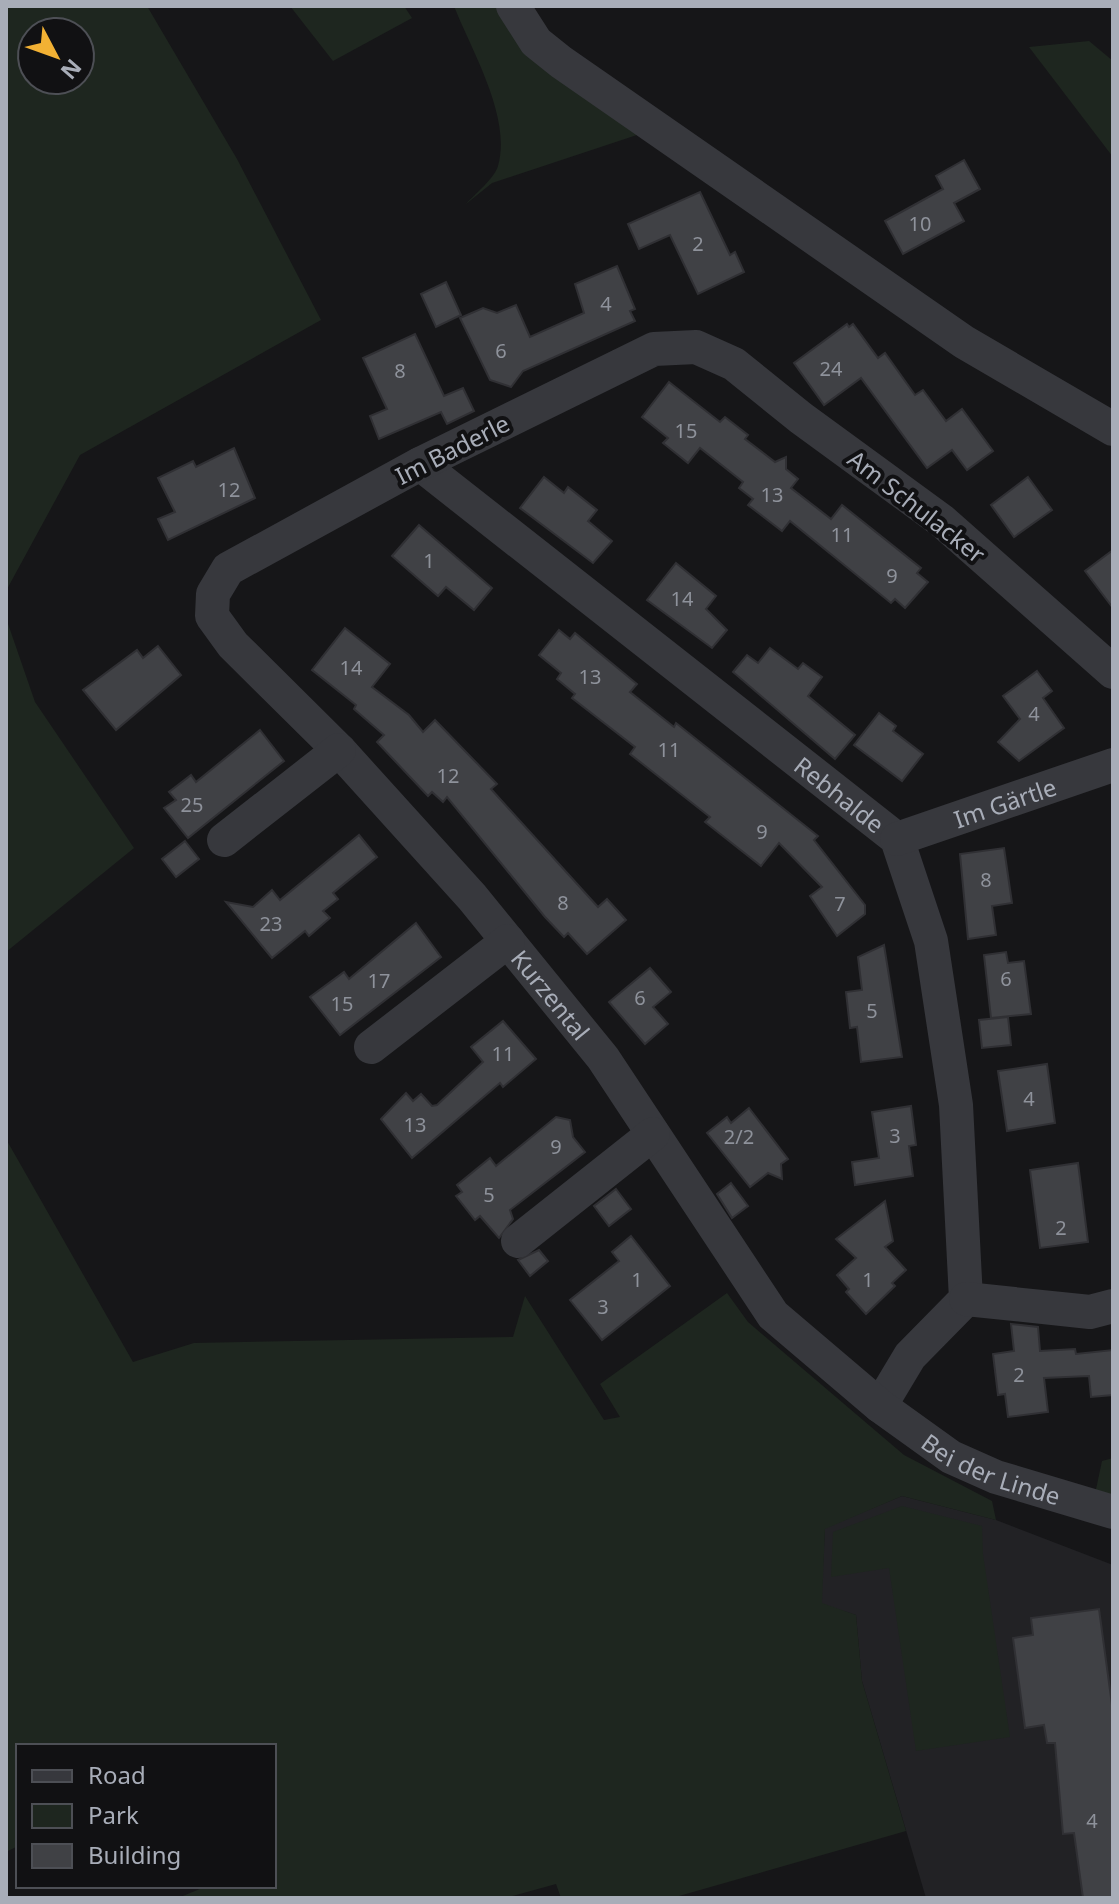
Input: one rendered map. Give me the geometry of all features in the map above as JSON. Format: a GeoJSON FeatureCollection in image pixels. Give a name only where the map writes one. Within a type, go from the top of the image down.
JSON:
{"type":"FeatureCollection","features":[{"type":"Feature","properties":{"kind":"street"},"geometry":{"type":"LineString","coordinates":[[513,6],[536,42],[561,62],[964,342],[1113,429]]}},
{"type":"Feature","properties":{"kind":"street","name":"Im Baderle"},"geometry":{"type":"LineString","coordinates":[[213,594],[228,569],[420,464],[654,349],[696,347],[712,351]]}},
{"type":"Feature","properties":{"kind":"street","name":"Am Schulacker"},"geometry":{"type":"LineString","coordinates":[[712,351],[734,364],[801,418],[942,521],[1113,672]]}},
{"type":"Feature","properties":{"kind":"street","name":"Rebhalde"},"geometry":{"type":"LineString","coordinates":[[420,464],[897,839],[931,941],[956,1105],[966,1299]]}},
{"type":"Feature","properties":{"kind":"street","name":"Kurzental"},"geometry":{"type":"LineString","coordinates":[[213,594],[212,616],[233,645],[339,750],[508,941],[603,1058],[773,1315],[880,1406]]}},
{"type":"Feature","properties":{"kind":"street"},"geometry":{"type":"LineString","coordinates":[[224,840],[339,750]]}},
{"type":"Feature","properties":{"kind":"street","name":"Im Gärtle"},"geometry":{"type":"LineString","coordinates":[[897,839],[1113,765]]}},
{"type":"Feature","properties":{"kind":"street"},"geometry":{"type":"LineString","coordinates":[[371,1047],[508,941]]}},
{"type":"Feature","properties":{"kind":"street"},"geometry":{"type":"LineString","coordinates":[[518,1241],[653,1134]]}},
{"type":"Feature","properties":{"kind":"street"},"geometry":{"type":"LineString","coordinates":[[880,1406],[910,1356],[966,1299],[1090,1312],[1113,1306]]}},
{"type":"Feature","properties":{"kind":"street","name":"Bei der Linde"},"geometry":{"type":"LineString","coordinates":[[880,1406],[951,1457],[996,1477],[1113,1512]]}},
{"type":"Feature","properties":{"kind":"shaded area"},"geometry":{"type":"Polygon","coordinates":[[[902,1496],[996,1520],[1113,1565],[1113,1898],[926,1898],[862,1681],[856,1615],[821,1604],[825,1528],[902,1496]]]}},
{"type":"Feature","properties":{"kind":"green space"},"geometry":{"type":"Polygon","coordinates":[[[6,6],[147,6],[237,159],[321,320],[80,455],[6,591],[6,6]]]}},
{"type":"Feature","properties":{"kind":"green space"},"geometry":{"type":"Polygon","coordinates":[[[290,6],[404,6],[412,18],[333,61],[290,6]]]}},
{"type":"Feature","properties":{"kind":"green space"},"geometry":{"type":"Polygon","coordinates":[[[454,6],[526,6],[546,34],[652,130],[492,183],[466,204],[496,171],[501,147],[495,105],[488,84],[454,6]]]}},
{"type":"Feature","properties":{"kind":"green space"},"geometry":{"type":"Polygon","coordinates":[[[1089,41],[1113,61],[1113,157],[1029,47],[1089,41]]]}},
{"type":"Feature","properties":{"kind":"green space"},"geometry":{"type":"Polygon","coordinates":[[[6,618],[35,702],[134,848],[6,952],[6,618]]]}},
{"type":"Feature","properties":{"kind":"green space"},"geometry":{"type":"Polygon","coordinates":[[[6,1139],[133,1362],[194,1343],[513,1337],[525,1296],[604,1420],[620,1417],[600,1384],[727,1293],[748,1322],[904,1455],[992,1501],[996,1520],[902,1496],[825,1529],[822,1603],[856,1615],[862,1681],[906,1831],[672,1898],[561,1898],[556,1884],[505,1898],[178,1898],[202,1888],[276,1888],[276,1744],[16,1744],[16,1847],[6,1852],[6,1139]]]}},
{"type":"Feature","properties":{"kind":"green space"},"geometry":{"type":"Polygon","coordinates":[[[1113,1458],[1113,1500],[1095,1494],[1102,1461],[1113,1458]]]}},
{"type":"Feature","properties":{"kind":"green space"},"geometry":{"type":"Polygon","coordinates":[[[902,1506],[982,1526],[983,1554],[1010,1737],[916,1751],[889,1568],[831,1577],[833,1532],[902,1506]]]}},
{"type":"Feature","properties":{"kind":"building"},"geometry":{"type":"Polygon","coordinates":[[[964,160],[980,189],[954,203],[964,221],[903,254],[885,221],[943,189],[936,176],[964,160]]]}},
{"type":"Feature","properties":{"kind":"building"},"geometry":{"type":"Polygon","coordinates":[[[700,192],[730,255],[735,252],[744,272],[698,294],[670,235],[639,249],[628,224],[700,192]]]}},
{"type":"Feature","properties":{"kind":"building"},"geometry":{"type":"Polygon","coordinates":[[[617,266],[635,309],[630,311],[635,321],[523,371],[511,387],[490,380],[460,318],[483,308],[497,313],[516,305],[530,337],[584,313],[575,284],[617,266]]]}},
{"type":"Feature","properties":{"kind":"building"},"geometry":{"type":"Polygon","coordinates":[[[446,282],[461,315],[436,327],[421,294],[446,282]]]}},
{"type":"Feature","properties":{"kind":"building"},"geometry":{"type":"Polygon","coordinates":[[[847,324],[849,327],[853,324],[878,358],[885,353],[915,395],[923,390],[946,421],[962,409],[993,451],[967,470],[952,450],[927,468],[861,378],[824,405],[794,363],[847,324]]]}},
{"type":"Feature","properties":{"kind":"building"},"geometry":{"type":"Polygon","coordinates":[[[415,334],[444,396],[463,388],[474,411],[447,424],[441,412],[379,439],[370,416],[387,409],[363,358],[415,334]]]}},
{"type":"Feature","properties":{"kind":"building"},"geometry":{"type":"Polygon","coordinates":[[[669,382],[720,422],[725,417],[748,435],[745,439],[775,462],[786,457],[786,469],[798,479],[791,488],[831,519],[842,505],[921,568],[917,573],[928,582],[905,608],[895,599],[891,603],[790,521],[782,531],[748,505],[753,499],[739,488],[743,482],[700,448],[688,463],[663,443],[668,438],[642,417],[669,382]]]}},
{"type":"Feature","properties":{"kind":"building"},"geometry":{"type":"Polygon","coordinates":[[[234,448],[255,498],[168,540],[158,519],[175,512],[158,478],[193,461],[196,467],[234,448]]]}},
{"type":"Feature","properties":{"kind":"building"},"geometry":{"type":"Polygon","coordinates":[[[544,477],[564,493],[568,487],[597,510],[588,521],[612,541],[593,563],[520,508],[544,477]]]}},
{"type":"Feature","properties":{"kind":"building"},"geometry":{"type":"Polygon","coordinates":[[[1028,477],[1052,510],[1014,537],[991,505],[1028,477]]]}},
{"type":"Feature","properties":{"kind":"building"},"geometry":{"type":"Polygon","coordinates":[[[419,525],[492,588],[474,610],[446,587],[438,596],[392,556],[419,525]]]}},
{"type":"Feature","properties":{"kind":"building"},"geometry":{"type":"Polygon","coordinates":[[[1113,550],[1113,608],[1085,571],[1113,550]]]}},
{"type":"Feature","properties":{"kind":"building"},"geometry":{"type":"Polygon","coordinates":[[[676,563],[716,596],[706,609],[727,630],[712,648],[647,600],[676,563]]]}},
{"type":"Feature","properties":{"kind":"building"},"geometry":{"type":"Polygon","coordinates":[[[345,628],[390,664],[372,687],[409,715],[423,732],[435,720],[497,784],[491,789],[598,907],[607,899],[626,920],[587,954],[568,933],[564,937],[545,917],[447,797],[443,802],[432,792],[428,796],[377,742],[384,735],[354,709],[356,705],[312,670],[345,628]]]}},
{"type":"Feature","properties":{"kind":"building"},"geometry":{"type":"Polygon","coordinates":[[[559,630],[570,639],[575,633],[637,684],[630,692],[674,727],[676,723],[818,836],[814,840],[865,905],[865,914],[837,936],[810,896],[822,887],[779,843],[761,866],[705,822],[710,817],[630,754],[635,747],[572,698],[575,694],[557,679],[561,673],[539,655],[559,630]]]}},
{"type":"Feature","properties":{"kind":"building"},"geometry":{"type":"Polygon","coordinates":[[[158,646],[181,675],[116,730],[83,690],[137,650],[143,658],[158,646]]]}},
{"type":"Feature","properties":{"kind":"building"},"geometry":{"type":"Polygon","coordinates":[[[770,648],[798,669],[803,663],[822,677],[808,696],[855,735],[835,759],[733,672],[747,655],[758,663],[770,648]]]}},
{"type":"Feature","properties":{"kind":"building"},"geometry":{"type":"Polygon","coordinates":[[[1037,671],[1052,691],[1043,698],[1064,728],[1019,761],[998,742],[1020,719],[1003,696],[1037,671]]]}},
{"type":"Feature","properties":{"kind":"building"},"geometry":{"type":"Polygon","coordinates":[[[879,713],[896,726],[893,731],[923,754],[902,781],[854,745],[879,713]]]}},
{"type":"Feature","properties":{"kind":"building"},"geometry":{"type":"Polygon","coordinates":[[[260,730],[284,761],[188,838],[164,808],[176,800],[169,792],[191,775],[196,782],[260,730]]]}},
{"type":"Feature","properties":{"kind":"building"},"geometry":{"type":"Polygon","coordinates":[[[359,835],[377,857],[333,893],[338,899],[323,911],[330,918],[309,936],[305,931],[272,958],[226,902],[253,907],[272,890],[280,900],[359,835]]]}},
{"type":"Feature","properties":{"kind":"building"},"geometry":{"type":"Polygon","coordinates":[[[185,841],[199,859],[176,877],[162,859],[185,841]]]}},
{"type":"Feature","properties":{"kind":"building"},"geometry":{"type":"Polygon","coordinates":[[[1004,848],[1012,903],[992,906],[996,935],[968,939],[960,854],[1004,848]]]}},
{"type":"Feature","properties":{"kind":"building"},"geometry":{"type":"Polygon","coordinates":[[[416,923],[441,957],[340,1035],[310,997],[344,972],[349,979],[416,923]]]}},
{"type":"Feature","properties":{"kind":"building"},"geometry":{"type":"Polygon","coordinates":[[[884,945],[902,1057],[861,1062],[857,1027],[850,1028],[846,992],[862,990],[858,957],[884,945]]]}},
{"type":"Feature","properties":{"kind":"building"},"geometry":{"type":"Polygon","coordinates":[[[1006,952],[1008,963],[1024,961],[1031,1014],[991,1018],[984,955],[1006,952]]]}},
{"type":"Feature","properties":{"kind":"building"},"geometry":{"type":"Polygon","coordinates":[[[650,968],[671,992],[653,1007],[668,1024],[645,1044],[609,1002],[650,968]]]}},
{"type":"Feature","properties":{"kind":"building"},"geometry":{"type":"Polygon","coordinates":[[[1008,1017],[1011,1045],[982,1048],[979,1020],[1008,1017]]]}},
{"type":"Feature","properties":{"kind":"building"},"geometry":{"type":"Polygon","coordinates":[[[503,1021],[536,1059],[503,1087],[500,1083],[412,1158],[381,1119],[406,1093],[413,1101],[421,1094],[432,1106],[437,1105],[483,1062],[471,1047],[503,1021]]]}},
{"type":"Feature","properties":{"kind":"building"},"geometry":{"type":"Polygon","coordinates":[[[1047,1064],[1055,1123],[1007,1131],[998,1071],[1047,1064]]]}},
{"type":"Feature","properties":{"kind":"building"},"geometry":{"type":"Polygon","coordinates":[[[911,1106],[916,1145],[909,1146],[913,1176],[855,1185],[852,1162],[879,1158],[872,1112],[911,1106]]]}},
{"type":"Feature","properties":{"kind":"building"},"geometry":{"type":"Polygon","coordinates":[[[749,1108],[788,1159],[781,1164],[782,1179],[768,1173],[750,1187],[707,1133],[727,1117],[731,1123],[749,1108]]]}},
{"type":"Feature","properties":{"kind":"building"},"geometry":{"type":"Polygon","coordinates":[[[556,1117],[570,1120],[573,1137],[585,1152],[510,1210],[513,1219],[499,1238],[480,1216],[475,1220],[456,1196],[462,1192],[457,1185],[490,1158],[496,1166],[556,1117]]]}},
{"type":"Feature","properties":{"kind":"building"},"geometry":{"type":"Polygon","coordinates":[[[1078,1163],[1088,1242],[1040,1248],[1030,1170],[1078,1163]]]}},
{"type":"Feature","properties":{"kind":"building"},"geometry":{"type":"Polygon","coordinates":[[[731,1183],[748,1206],[732,1218],[717,1194],[731,1183]]]}},
{"type":"Feature","properties":{"kind":"building"},"geometry":{"type":"Polygon","coordinates":[[[616,1189],[631,1209],[609,1226],[594,1206],[616,1189]]]}},
{"type":"Feature","properties":{"kind":"building"},"geometry":{"type":"Polygon","coordinates":[[[885,1201],[893,1241],[885,1247],[906,1270],[892,1283],[895,1286],[866,1314],[846,1292],[849,1289],[837,1275],[856,1258],[836,1239],[885,1201]]]}},
{"type":"Feature","properties":{"kind":"building"},"geometry":{"type":"Polygon","coordinates":[[[631,1236],[670,1286],[602,1340],[570,1300],[619,1261],[612,1252],[631,1236]]]}},
{"type":"Feature","properties":{"kind":"building"},"geometry":{"type":"Polygon","coordinates":[[[539,1250],[548,1261],[530,1276],[518,1260],[539,1250]]]}},
{"type":"Feature","properties":{"kind":"building"},"geometry":{"type":"Polygon","coordinates":[[[1011,1324],[1038,1327],[1040,1351],[1075,1349],[1076,1354],[1113,1350],[1113,1395],[1091,1397],[1089,1376],[1044,1378],[1048,1412],[1008,1417],[1005,1394],[998,1395],[993,1354],[1014,1351],[1011,1324]]]}},
{"type":"Feature","properties":{"kind":"building"},"geometry":{"type":"Polygon","coordinates":[[[1099,1609],[1113,1712],[1113,1898],[1083,1898],[1074,1833],[1063,1834],[1055,1743],[1047,1743],[1044,1725],[1025,1728],[1013,1638],[1033,1635],[1031,1618],[1099,1609]]]}}]}
